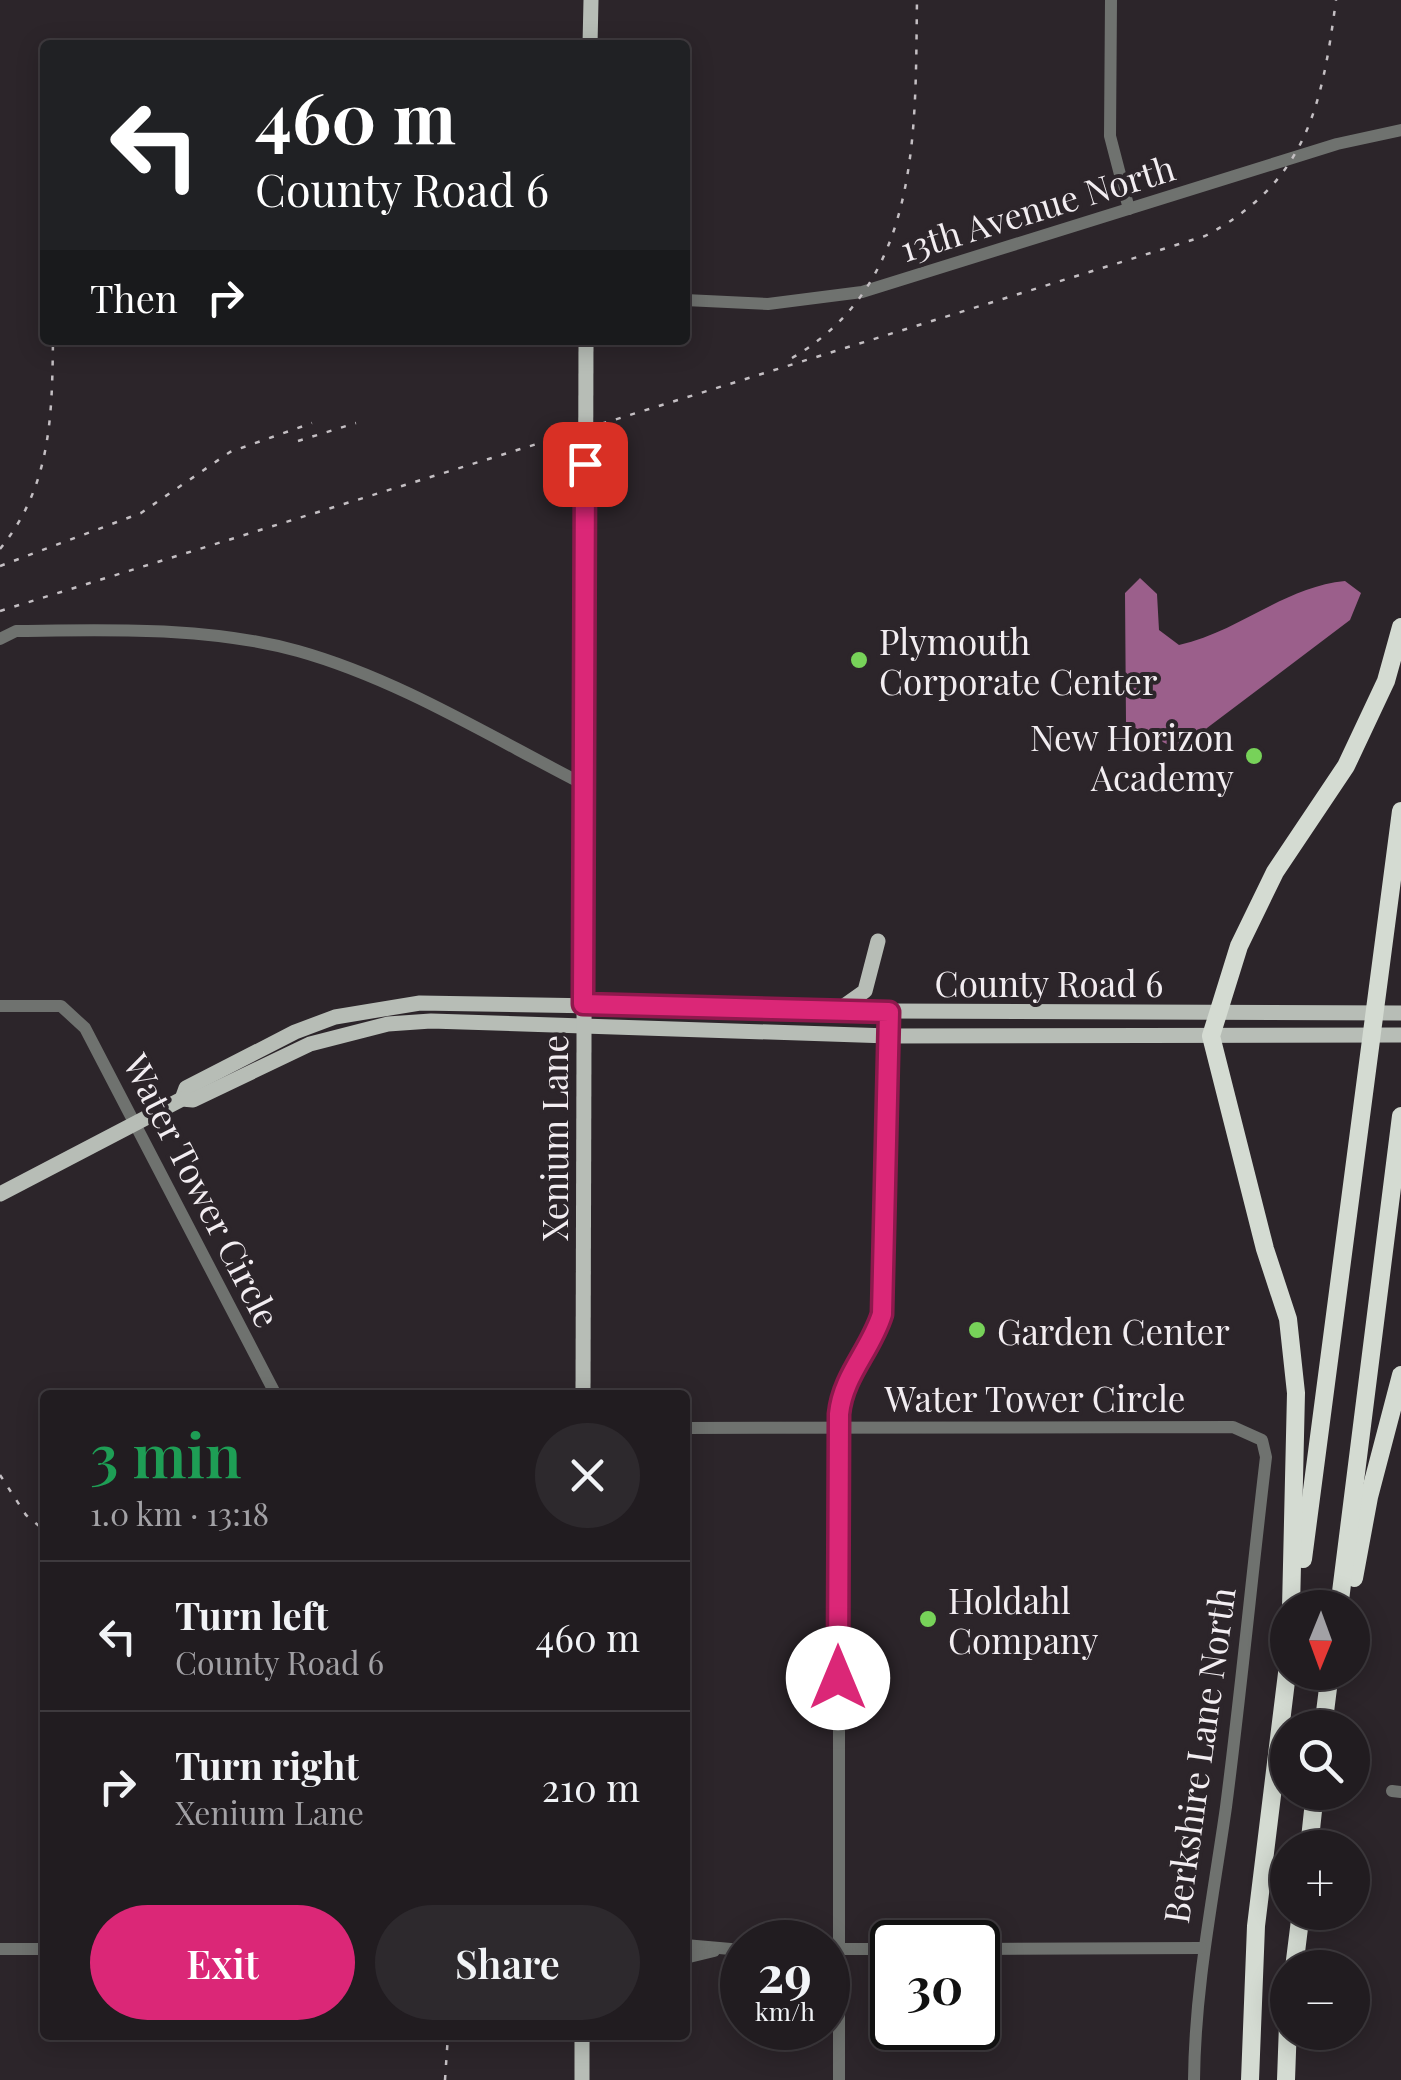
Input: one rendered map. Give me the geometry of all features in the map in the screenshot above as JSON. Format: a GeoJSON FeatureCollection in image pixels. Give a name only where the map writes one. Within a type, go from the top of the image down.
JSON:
{"type":"FeatureCollection","features":[{"type":"Feature","properties":{"kind":"highway"},"geometry":{"type":"LineString","coordinates":[[1294,1590],[1296,1394],[1288,1319],[1210,1036],[1238,946],[1276,872],[1346,766],[1386,681],[1401,627]]}},
{"type":"Feature","properties":{"kind":"highway"},"geometry":{"type":"LineString","coordinates":[[1296,1590],[1401,811]]}},
{"type":"Feature","properties":{"kind":"highway"},"geometry":{"type":"LineString","coordinates":[[1341,1590],[1401,1116]]}},
{"type":"Feature","properties":{"kind":"highway"},"geometry":{"type":"LineString","coordinates":[[1351,1590],[1369,1497],[1401,1375]]}},
{"type":"Feature","properties":{"kind":"highway"},"geometry":{"type":"LineString","coordinates":[[1250,2080],[1256,1926],[1285,1690]]}},
{"type":"Feature","properties":{"kind":"highway"},"geometry":{"type":"LineString","coordinates":[[1286,2080],[1287,2050]]}},
{"type":"Feature","properties":{"kind":"main road"},"geometry":{"type":"LineString","coordinates":[[590,40],[591,0]]}},
{"type":"Feature","properties":{"kind":"main road","name":"Xenium Lane"},"geometry":{"type":"LineString","coordinates":[[584,1390],[586,345]]}},
{"type":"Feature","properties":{"kind":"main road"},"geometry":{"type":"LineString","coordinates":[[834,1010],[865,991],[878,941]]}},
{"type":"Feature","properties":{"kind":"main road","name":"County Road 6"},"geometry":{"type":"LineString","coordinates":[[182,1099],[186,1088],[241,1058],[335,1017],[420,1003],[889,1012],[1401,1012]]}},
{"type":"Feature","properties":{"kind":"main road","name":"County Road 6"},"geometry":{"type":"LineString","coordinates":[[0,1194],[182,1099],[193,1100],[310,1044],[388,1024],[583,1023],[889,1036],[1401,1035]]}},
{"type":"Feature","properties":{"kind":"main road"},"geometry":{"type":"LineString","coordinates":[[582,2040],[582,2080]]}},
{"type":"Feature","properties":{"kind":"street"},"geometry":{"type":"LineString","coordinates":[[1111,0],[1110,136],[1129,208]]}},
{"type":"Feature","properties":{"kind":"street","name":"13th Avenue North"},"geometry":{"type":"LineString","coordinates":[[690,300],[768,304],[862,292],[1129,208],[1401,130]]}},
{"type":"Feature","properties":{"kind":"street"},"geometry":{"type":"LineString","coordinates":[[0,638],[16,631],[152,630],[295,650],[380,682],[583,784]]}},
{"type":"Feature","properties":{"kind":"street","name":"Water Tower Circle"},"geometry":{"type":"LineString","coordinates":[[0,1006],[61,1006],[74,1014],[273,1390]]}},
{"type":"Feature","properties":{"kind":"street"},"geometry":{"type":"LineString","coordinates":[[833,1920],[840,1428],[847,1378],[869,1348],[882,1314],[889,1012]]}},
{"type":"Feature","properties":{"kind":"street","name":"Water Tower Circle"},"geometry":{"type":"LineString","coordinates":[[690,1428],[1233,1427],[1262,1440]]}},
{"type":"Feature","properties":{"kind":"street","name":"Berkshire Lane North"},"geometry":{"type":"LineString","coordinates":[[1194,2080],[1201,1948],[1225,1810],[1249,1611],[1266,1457],[1262,1440]]}},
{"type":"Feature","properties":{"kind":"street"},"geometry":{"type":"LineString","coordinates":[[690,1946],[717,1950]]}},
{"type":"Feature","properties":{"kind":"street"},"geometry":{"type":"LineString","coordinates":[[1000,1949],[1201,1948]]}},
{"type":"Feature","properties":{"kind":"street"},"geometry":{"type":"LineString","coordinates":[[0,1949],[40,1949]]}},
{"type":"Feature","properties":{"kind":"street"},"geometry":{"type":"LineString","coordinates":[[690,1957],[717,1950]]}},
{"type":"Feature","properties":{"kind":"street"},"geometry":{"type":"LineString","coordinates":[[838,2050],[839,2080]]}},
{"type":"Feature","properties":{"kind":"shaded area"},"geometry":{"type":"Polygon","coordinates":[[[1140,578],[1157,594],[1159,630],[1179,645],[1323,585],[1345,581],[1361,593],[1350,620],[1207,728],[1198,751],[1186,754],[1126,723],[1125,593],[1140,578]]]}},
{"type":"Feature","properties":{"kind":"railway"},"geometry":{"type":"LineString","coordinates":[[792,358],[835,326],[866,288],[888,246],[911,151],[917,0]]}},
{"type":"Feature","properties":{"kind":"railway"},"geometry":{"type":"LineString","coordinates":[[0,611],[1205,236],[1239,215],[1288,166],[1315,107],[1336,0]]}},
{"type":"Feature","properties":{"kind":"railway"},"geometry":{"type":"LineString","coordinates":[[0,549],[30,501],[39,476],[49,424],[53,345]]}},
{"type":"Feature","properties":{"kind":"railway"},"geometry":{"type":"LineString","coordinates":[[0,566],[141,513],[230,452],[312,423]]}},
{"type":"Feature","properties":{"kind":"railway"},"geometry":{"type":"LineString","coordinates":[[298,441],[356,423]]}},
{"type":"Feature","properties":{"kind":"railway"},"geometry":{"type":"LineString","coordinates":[[0,1475],[26,1515],[40,1527]]}},
{"type":"Feature","properties":{"kind":"railway"},"geometry":{"type":"LineString","coordinates":[[445,2080],[448,2040]]}},
{"type":"Feature","properties":{"kind":"place","name":"Plymouth Corporate Center"},"geometry":{"type":"Point","coordinates":[859,660]}},
{"type":"Feature","properties":{"kind":"place","name":"New Horizon Academy"},"geometry":{"type":"Point","coordinates":[1254,756]}},
{"type":"Feature","properties":{"kind":"place","name":"Garden Center"},"geometry":{"type":"Point","coordinates":[977,1330]}},
{"type":"Feature","properties":{"kind":"place","name":"Holdahl Company"},"geometry":{"type":"Point","coordinates":[928,1619]}},
{"type":"Feature","properties":{"kind":"route"},"geometry":{"type":"LineString","coordinates":[[585,464],[583,1004],[889,1012],[882,1314],[869,1348],[847,1378],[839,1414],[838,1678]]}}]}
